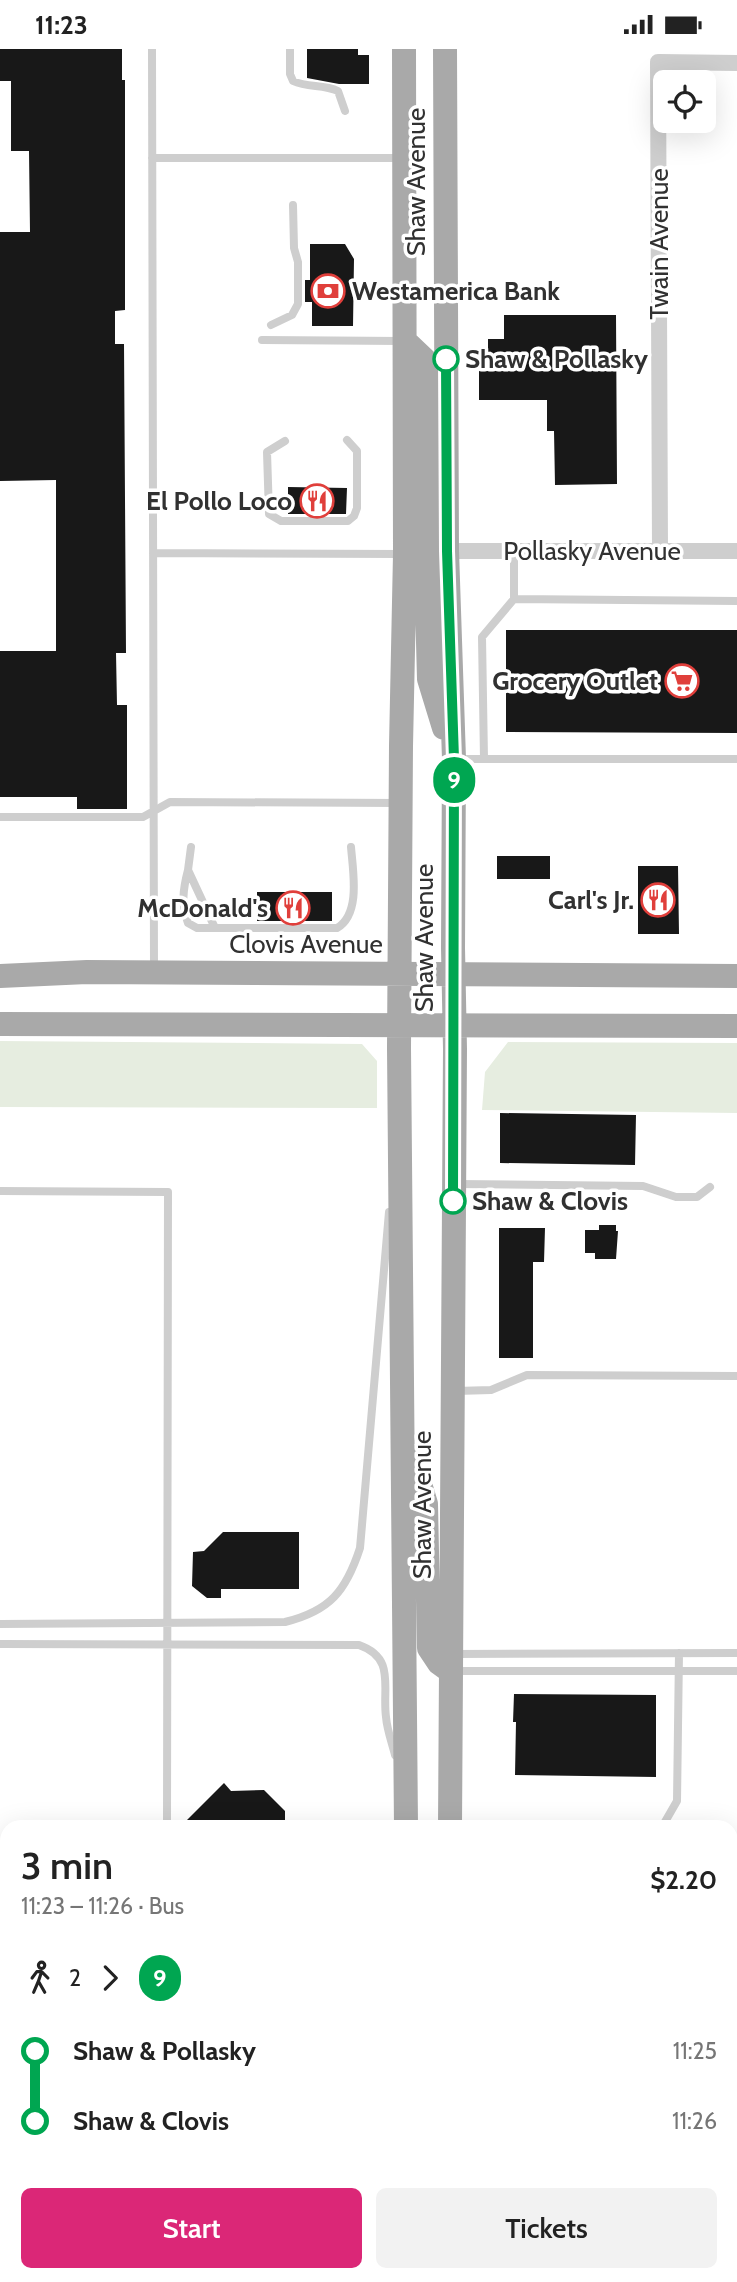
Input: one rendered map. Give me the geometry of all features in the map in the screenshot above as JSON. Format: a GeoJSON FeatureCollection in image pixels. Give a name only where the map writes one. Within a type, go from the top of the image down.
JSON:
{"type":"FeatureCollection","features":[{"type":"Feature","properties":{"kind":"main road","name":"Shaw Avenue"},"geometry":{"type":"LineString","coordinates":[[404,49],[405,554],[399,1094],[406,1820]]}},
{"type":"Feature","properties":{"kind":"main road","name":"Shaw Avenue"},"geometry":{"type":"LineString","coordinates":[[445,49],[447,551],[454,759],[450,1820]]}},
{"type":"Feature","properties":{"kind":"main road"},"geometry":{"type":"LineString","coordinates":[[405,341],[425,360],[424,538],[432,548],[447,551]]}},
{"type":"Feature","properties":{"kind":"main road"},"geometry":{"type":"LineString","coordinates":[[405,554],[421,560],[426,569],[429,679],[454,759]]}},
{"type":"Feature","properties":{"kind":"main road","name":"Clovis Avenue"},"geometry":{"type":"LineString","coordinates":[[0,976],[87,972],[737,976]]}},
{"type":"Feature","properties":{"kind":"main road"},"geometry":{"type":"LineString","coordinates":[[0,1024],[737,1026]]}},
{"type":"Feature","properties":{"kind":"main road"},"geometry":{"type":"LineString","coordinates":[[404,1430],[426,1504],[429,1648],[439,1663],[451,1662]]}},
{"type":"Feature","properties":{"kind":"street","name":"Twain Avenue"},"geometry":{"type":"LineString","coordinates":[[660,551],[658,62],[737,63]]}},
{"type":"Feature","properties":{"kind":"street","name":"Pollasky Avenue"},"geometry":{"type":"LineString","coordinates":[[447,551],[737,551]]}},
{"type":"Feature","properties":{"kind":"lane"},"geometry":{"type":"LineString","coordinates":[[152,49],[154,973]]}},
{"type":"Feature","properties":{"kind":"lane"},"geometry":{"type":"LineString","coordinates":[[290,49],[290,74],[293,81],[302,86],[329,87],[338,91],[345,111]]}},
{"type":"Feature","properties":{"kind":"lane"},"geometry":{"type":"LineString","coordinates":[[152,158],[405,158]]}},
{"type":"Feature","properties":{"kind":"lane"},"geometry":{"type":"LineString","coordinates":[[271,325],[292,315],[298,304],[298,262],[294,248],[293,205]]}},
{"type":"Feature","properties":{"kind":"lane"},"geometry":{"type":"LineString","coordinates":[[262,340],[405,341]]}},
{"type":"Feature","properties":{"kind":"lane"},"geometry":{"type":"LineString","coordinates":[[285,440],[267,452],[269,513],[281,521],[348,520],[354,516],[357,508],[356,450],[347,440]]}},
{"type":"Feature","properties":{"kind":"lane"},"geometry":{"type":"LineString","coordinates":[[484,759],[482,637],[514,600],[514,551]]}},
{"type":"Feature","properties":{"kind":"lane"},"geometry":{"type":"LineString","coordinates":[[153,553],[405,554]]}},
{"type":"Feature","properties":{"kind":"lane"},"geometry":{"type":"LineString","coordinates":[[514,600],[737,601]]}},
{"type":"Feature","properties":{"kind":"lane"},"geometry":{"type":"LineString","coordinates":[[454,759],[737,759]]}},
{"type":"Feature","properties":{"kind":"lane"},"geometry":{"type":"LineString","coordinates":[[0,817],[143,817],[170,802],[401,803]]}},
{"type":"Feature","properties":{"kind":"lane"},"geometry":{"type":"LineString","coordinates":[[191,847],[183,892],[183,909],[188,923],[197,928],[337,928],[346,923],[352,909],[351,847]]}},
{"type":"Feature","properties":{"kind":"lane"},"geometry":{"type":"LineString","coordinates":[[188,870],[215,928]]}},
{"type":"Feature","properties":{"kind":"lane"},"geometry":{"type":"LineString","coordinates":[[391,1191],[399,1094]]}},
{"type":"Feature","properties":{"kind":"lane"},"geometry":{"type":"LineString","coordinates":[[454,1184],[643,1186],[676,1197],[697,1197],[710,1187]]}},
{"type":"Feature","properties":{"kind":"lane"},"geometry":{"type":"LineString","coordinates":[[0,1191],[168,1192],[167,1820]]}},
{"type":"Feature","properties":{"kind":"lane"},"geometry":{"type":"LineString","coordinates":[[0,1624],[285,1622],[314,1614],[343,1588],[353,1571],[360,1548],[390,1205]]}},
{"type":"Feature","properties":{"kind":"lane"},"geometry":{"type":"LineString","coordinates":[[452,1391],[491,1390],[527,1375],[737,1376]]}},
{"type":"Feature","properties":{"kind":"lane"},"geometry":{"type":"LineString","coordinates":[[0,1644],[359,1645],[369,1649],[382,1661],[385,1671],[386,1717],[406,1797]]}},
{"type":"Feature","properties":{"kind":"lane"},"geometry":{"type":"LineString","coordinates":[[666,1820],[677,1801],[678,1653]]}},
{"type":"Feature","properties":{"kind":"lane"},"geometry":{"type":"LineString","coordinates":[[451,1662],[737,1653]]}},
{"type":"Feature","properties":{"kind":"lane"},"geometry":{"type":"LineString","coordinates":[[451,1662],[737,1671]]}},
{"type":"Feature","properties":{"kind":"shaded area"},"geometry":{"type":"Polygon","coordinates":[[[0,1041],[362,1044],[377,1061],[377,1108],[0,1107],[0,1041]]]}},
{"type":"Feature","properties":{"kind":"shaded area"},"geometry":{"type":"Polygon","coordinates":[[[508,1042],[737,1043],[737,1113],[482,1110],[485,1072],[508,1042]]]}},
{"type":"Feature","properties":{"kind":"building"},"geometry":{"type":"Polygon","coordinates":[[[0,49],[122,49],[122,80],[125,80],[125,310],[115,311],[115,344],[124,344],[126,653],[116,653],[117,705],[127,705],[127,809],[77,809],[77,797],[0,797],[0,651],[56,651],[56,480],[0,481],[0,232],[30,232],[29,151],[11,151],[11,81],[0,81],[0,49]]]}},
{"type":"Feature","properties":{"kind":"building"},"geometry":{"type":"Polygon","coordinates":[[[307,49],[358,49],[358,55],[369,55],[369,84],[339,84],[307,78],[307,49]]]}},
{"type":"Feature","properties":{"kind":"building"},"geometry":{"type":"Polygon","coordinates":[[[310,244],[345,244],[354,259],[353,326],[312,326],[312,302],[305,302],[305,280],[310,280],[310,244]]]}},
{"type":"Feature","properties":{"kind":"building"},"geometry":{"type":"Polygon","coordinates":[[[504,315],[616,315],[617,484],[555,485],[554,431],[547,431],[547,400],[479,400],[479,361],[488,361],[488,339],[504,339],[504,315]]]}},
{"type":"Feature","properties":{"kind":"building"},"geometry":{"type":"Polygon","coordinates":[[[288,487],[347,488],[346,514],[288,514],[288,487]]]}},
{"type":"Feature","properties":{"kind":"building"},"geometry":{"type":"Polygon","coordinates":[[[506,630],[737,630],[737,733],[506,732],[506,630]]]}},
{"type":"Feature","properties":{"kind":"building"},"geometry":{"type":"Polygon","coordinates":[[[497,856],[550,856],[550,879],[497,879],[497,856]]]}},
{"type":"Feature","properties":{"kind":"building","name":"Carl's Jr."},"geometry":{"type":"Polygon","coordinates":[[[638,866],[678,866],[679,934],[638,934],[638,866]]]}},
{"type":"Feature","properties":{"kind":"building"},"geometry":{"type":"Polygon","coordinates":[[[257,892],[332,892],[332,921],[257,921],[257,892]]]}},
{"type":"Feature","properties":{"kind":"building"},"geometry":{"type":"Polygon","coordinates":[[[500,1113],[636,1115],[635,1165],[500,1163],[500,1113]]]}},
{"type":"Feature","properties":{"kind":"building"},"geometry":{"type":"Polygon","coordinates":[[[599,1225],[616,1225],[616,1259],[595,1259],[595,1253],[585,1253],[585,1230],[599,1230],[599,1225]]]}},
{"type":"Feature","properties":{"kind":"building"},"geometry":{"type":"Polygon","coordinates":[[[499,1228],[545,1228],[544,1262],[533,1262],[533,1358],[499,1358],[499,1228]]]}},
{"type":"Feature","properties":{"kind":"building"},"geometry":{"type":"Polygon","coordinates":[[[223,1532],[299,1532],[299,1589],[221,1589],[221,1598],[207,1598],[192,1586],[193,1552],[204,1551],[223,1532]]]}},
{"type":"Feature","properties":{"kind":"building"},"geometry":{"type":"Polygon","coordinates":[[[514,1694],[656,1695],[656,1777],[515,1775],[514,1694]]]}},
{"type":"Feature","properties":{"kind":"building"},"geometry":{"type":"Polygon","coordinates":[[[224,1783],[231,1791],[264,1790],[285,1811],[285,1820],[187,1820],[224,1783]]]}},
{"type":"Feature","properties":{"kind":"bus line","name":"9"},"geometry":{"type":"LineString","coordinates":[[446,359],[447,551],[454,759],[453,1201]]}},
{"type":"Feature","properties":{"kind":"place","name":"Westamerica Bank"},"geometry":{"type":"Point","coordinates":[328,291]}},
{"type":"Feature","properties":{"kind":"place","name":"Shaw & Pollasky"},"geometry":{"type":"Point","coordinates":[446,359]}},
{"type":"Feature","properties":{"kind":"place","name":"El Pollo Loco"},"geometry":{"type":"Point","coordinates":[317,501]}},
{"type":"Feature","properties":{"kind":"place","name":"Grocery Outlet"},"geometry":{"type":"Point","coordinates":[682,681]}},
{"type":"Feature","properties":{"kind":"place","name":"Carl's Jr."},"geometry":{"type":"Point","coordinates":[658,900]}},
{"type":"Feature","properties":{"kind":"place","name":"McDonald's"},"geometry":{"type":"Point","coordinates":[293,908]}},
{"type":"Feature","properties":{"kind":"place","name":"Shaw & Clovis"},"geometry":{"type":"Point","coordinates":[453,1201]}}]}
